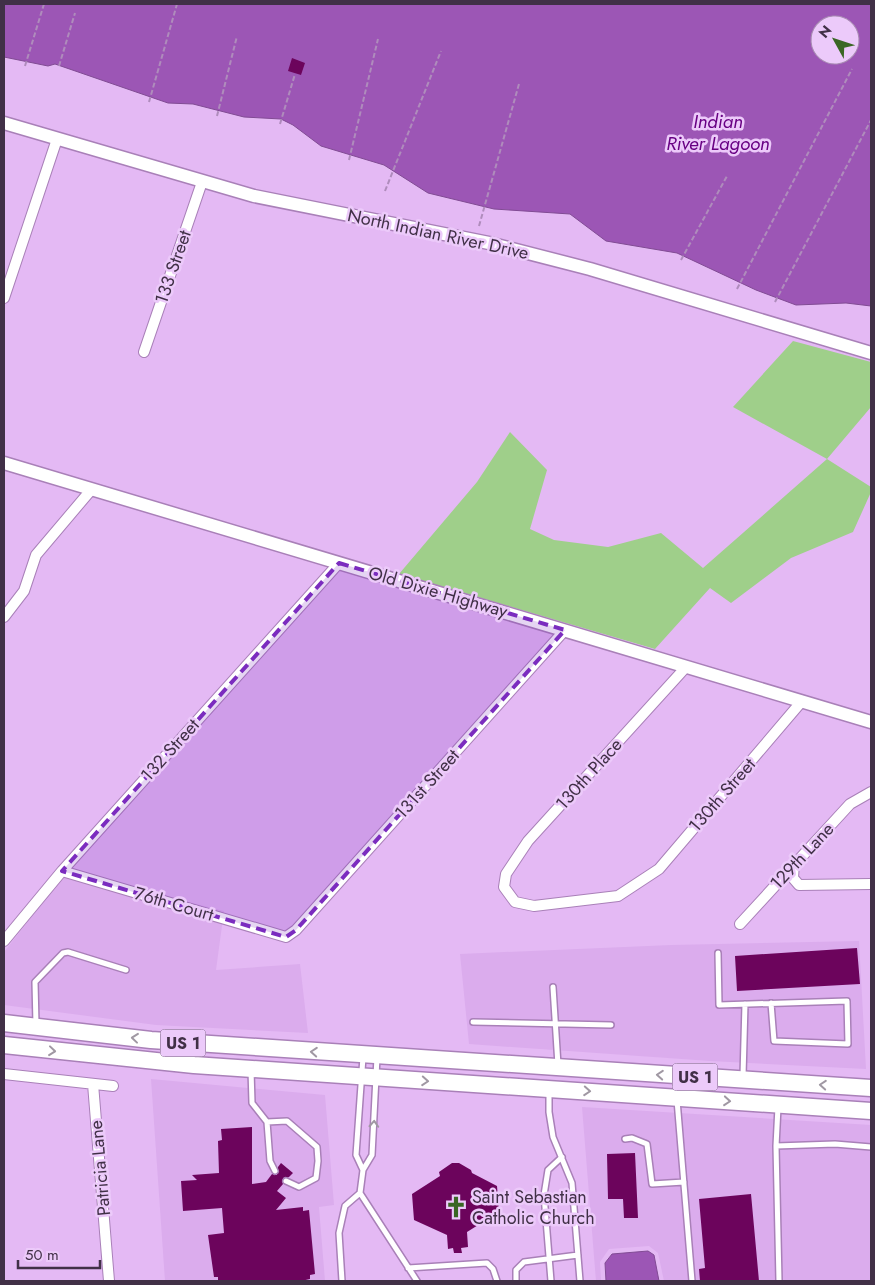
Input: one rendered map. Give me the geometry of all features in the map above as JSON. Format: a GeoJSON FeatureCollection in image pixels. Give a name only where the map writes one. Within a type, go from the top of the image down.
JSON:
{"type":"FeatureCollection","features":[{"type":"Feature","properties":{"kind":"main road","name":"US 1"},"geometry":{"type":"LineString","coordinates":[[4,1023],[151,1040],[871,1088]]}},
{"type":"Feature","properties":{"kind":"main road","name":"US 1"},"geometry":{"type":"LineString","coordinates":[[4,1045],[251,1070],[871,1111]]}},
{"type":"Feature","properties":{"kind":"street","name":"North Indian River Drive"},"geometry":{"type":"LineString","coordinates":[[4,122],[254,196],[489,243],[590,269],[871,353]]}},
{"type":"Feature","properties":{"kind":"street"},"geometry":{"type":"LineString","coordinates":[[4,298],[57,139]]}},
{"type":"Feature","properties":{"kind":"street","name":"133 Street"},"geometry":{"type":"LineString","coordinates":[[144,352],[202,182]]}},
{"type":"Feature","properties":{"kind":"street","name":"Old Dixie Highway"},"geometry":{"type":"LineString","coordinates":[[4,463],[871,722]]}},
{"type":"Feature","properties":{"kind":"street"},"geometry":{"type":"LineString","coordinates":[[4,617],[24,591],[36,555],[91,490]]}},
{"type":"Feature","properties":{"kind":"street","name":"132 Street"},"geometry":{"type":"LineString","coordinates":[[4,941],[62,871],[339,563]]}},
{"type":"Feature","properties":{"kind":"street","name":"131st Street"},"geometry":{"type":"LineString","coordinates":[[286,937],[296,930],[565,630]]}},
{"type":"Feature","properties":{"kind":"street","name":"130th Place"},"geometry":{"type":"LineString","coordinates":[[504,887],[506,874],[528,841],[686,667]]}},
{"type":"Feature","properties":{"kind":"street","name":"130th Street"},"geometry":{"type":"LineString","coordinates":[[504,887],[515,902],[534,906],[618,896],[638,884],[659,869],[802,702]]}},
{"type":"Feature","properties":{"kind":"street","name":"129th Lane"},"geometry":{"type":"LineString","coordinates":[[740,924],[850,804],[870,792]]}},
{"type":"Feature","properties":{"kind":"street"},"geometry":{"type":"LineString","coordinates":[[794,863],[792,878],[799,885],[871,884]]}},
{"type":"Feature","properties":{"kind":"street","name":"76th Court"},"geometry":{"type":"LineString","coordinates":[[62,871],[286,937]]}},
{"type":"Feature","properties":{"kind":"street"},"geometry":{"type":"LineString","coordinates":[[4,1074],[113,1086]]}},
{"type":"Feature","properties":{"kind":"street","name":"Patricia Lane"},"geometry":{"type":"LineString","coordinates":[[94,1084],[109,1281]]}},
{"type":"Feature","properties":{"kind":"lane"},"geometry":{"type":"LineString","coordinates":[[36,1027],[35,982],[63,953],[68,952],[126,970]]}},
{"type":"Feature","properties":{"kind":"lane"},"geometry":{"type":"LineString","coordinates":[[718,953],[719,1005],[771,1003],[846,1001],[848,1044],[774,1041],[771,1003]]}},
{"type":"Feature","properties":{"kind":"lane"},"geometry":{"type":"LineString","coordinates":[[553,987],[558,1068]]}},
{"type":"Feature","properties":{"kind":"lane"},"geometry":{"type":"LineString","coordinates":[[743,1080],[745,1004]]}},
{"type":"Feature","properties":{"kind":"lane"},"geometry":{"type":"LineString","coordinates":[[473,1022],[611,1025]]}},
{"type":"Feature","properties":{"kind":"lane"},"geometry":{"type":"LineString","coordinates":[[370,1056],[372,1155],[363,1170],[360,1193],[417,1281]]}},
{"type":"Feature","properties":{"kind":"lane"},"geometry":{"type":"LineString","coordinates":[[363,1170],[356,1155],[369,1078],[370,1056]]}},
{"type":"Feature","properties":{"kind":"lane"},"geometry":{"type":"LineString","coordinates":[[251,1070],[252,1103],[267,1122],[270,1161],[275,1171]]}},
{"type":"Feature","properties":{"kind":"lane"},"geometry":{"type":"LineString","coordinates":[[549,1089],[549,1112],[553,1137],[572,1183],[580,1281]]}},
{"type":"Feature","properties":{"kind":"lane"},"geometry":{"type":"LineString","coordinates":[[677,1097],[692,1281]]}},
{"type":"Feature","properties":{"kind":"lane"},"geometry":{"type":"LineString","coordinates":[[778,1105],[776,1146],[780,1281]]}},
{"type":"Feature","properties":{"kind":"lane"},"geometry":{"type":"LineString","coordinates":[[267,1122],[287,1121],[317,1147],[316,1178],[299,1187],[286,1181]]}},
{"type":"Feature","properties":{"kind":"lane"},"geometry":{"type":"LineString","coordinates":[[625,1139],[632,1138],[647,1144],[652,1184],[684,1182]]}},
{"type":"Feature","properties":{"kind":"lane"},"geometry":{"type":"LineString","coordinates":[[776,1146],[835,1144],[871,1147]]}},
{"type":"Feature","properties":{"kind":"lane"},"geometry":{"type":"LineString","coordinates":[[551,1281],[544,1195],[548,1170],[562,1157]]}},
{"type":"Feature","properties":{"kind":"lane"},"geometry":{"type":"LineString","coordinates":[[342,1281],[339,1233],[345,1206],[360,1193]]}},
{"type":"Feature","properties":{"kind":"lane"},"geometry":{"type":"LineString","coordinates":[[516,1281],[516,1270],[524,1262],[578,1254]]}},
{"type":"Feature","properties":{"kind":"lane"},"geometry":{"type":"LineString","coordinates":[[408,1268],[487,1263],[493,1269],[498,1281]]}},
{"type":"Feature","properties":{"kind":"path"},"geometry":{"type":"LineString","coordinates":[[25,66],[44,4]]}},
{"type":"Feature","properties":{"kind":"path"},"geometry":{"type":"LineString","coordinates":[[149,102],[177,4]]}},
{"type":"Feature","properties":{"kind":"path"},"geometry":{"type":"LineString","coordinates":[[59,66],[75,13]]}},
{"type":"Feature","properties":{"kind":"path"},"geometry":{"type":"LineString","coordinates":[[218,116],[237,36]]}},
{"type":"Feature","properties":{"kind":"path"},"geometry":{"type":"LineString","coordinates":[[349,160],[378,39]]}},
{"type":"Feature","properties":{"kind":"path"},"geometry":{"type":"LineString","coordinates":[[385,190],[442,51]]}},
{"type":"Feature","properties":{"kind":"path"},"geometry":{"type":"LineString","coordinates":[[738,289],[852,68]]}},
{"type":"Feature","properties":{"kind":"path"},"geometry":{"type":"LineString","coordinates":[[280,124],[295,74]]}},
{"type":"Feature","properties":{"kind":"path"},"geometry":{"type":"LineString","coordinates":[[479,226],[519,84]]}},
{"type":"Feature","properties":{"kind":"path"},"geometry":{"type":"LineString","coordinates":[[775,302],[871,120]]}},
{"type":"Feature","properties":{"kind":"path"},"geometry":{"type":"LineString","coordinates":[[681,260],[726,176]]}},
{"type":"Feature","properties":{"kind":"highlighted area"},"geometry":{"type":"Polygon","coordinates":[[[339,563],[565,630],[296,930],[286,937],[62,871],[339,563]]]}},
{"type":"Feature","properties":{"kind":"shaded area"},"geometry":{"type":"Polygon","coordinates":[[[67,872],[224,911],[216,970],[300,964],[308,1033],[156,1025],[4,1005],[4,952],[67,872]]]}},
{"type":"Feature","properties":{"kind":"shaded area"},"geometry":{"type":"Polygon","coordinates":[[[859,941],[866,1069],[710,1061],[469,1044],[460,954],[671,945],[859,941]]]}},
{"type":"Feature","properties":{"kind":"shaded area"},"geometry":{"type":"Polygon","coordinates":[[[151,1079],[325,1095],[334,1205],[319,1207],[325,1281],[165,1281],[151,1079]]]}},
{"type":"Feature","properties":{"kind":"shaded area"},"geometry":{"type":"Polygon","coordinates":[[[582,1107],[871,1125],[871,1281],[664,1281],[658,1253],[649,1246],[609,1249],[600,1262],[601,1281],[596,1281],[582,1107]]]}},
{"type":"Feature","properties":{"kind":"green space"},"geometry":{"type":"Polygon","coordinates":[[[793,341],[871,362],[871,407],[827,459],[733,407],[793,341]]]}},
{"type":"Feature","properties":{"kind":"green space"},"geometry":{"type":"Polygon","coordinates":[[[510,432],[547,470],[530,529],[554,540],[608,547],[661,533],[703,568],[827,459],[871,487],[871,492],[853,532],[791,558],[731,603],[710,588],[655,649],[399,574],[477,482],[510,432]]]}},
{"type":"Feature","properties":{"kind":"water","name":"Indian River Lagoon"},"geometry":{"type":"Polygon","coordinates":[[[4,4],[871,4],[871,306],[846,303],[796,305],[756,290],[677,253],[606,241],[570,214],[494,209],[428,193],[384,165],[321,146],[293,125],[281,119],[244,117],[193,104],[168,103],[55,64],[48,66],[4,57],[4,4]]]}},
{"type":"Feature","properties":{"kind":"water"},"geometry":{"type":"Polygon","coordinates":[[[648,1251],[654,1255],[659,1281],[606,1281],[605,1263],[612,1254],[648,1251]]]}},
{"type":"Feature","properties":{"kind":"building"},"geometry":{"type":"Polygon","coordinates":[[[292,58],[305,63],[301,75],[288,71],[292,58]]]}},
{"type":"Feature","properties":{"kind":"building"},"geometry":{"type":"Polygon","coordinates":[[[857,948],[860,984],[737,991],[735,956],[857,948]]]}},
{"type":"Feature","properties":{"kind":"building"},"geometry":{"type":"Polygon","coordinates":[[[252,1127],[252,1184],[266,1182],[272,1174],[277,1175],[278,1167],[281,1163],[293,1173],[282,1180],[283,1184],[277,1191],[286,1198],[276,1210],[303,1207],[303,1211],[309,1210],[315,1274],[310,1275],[310,1279],[301,1281],[218,1281],[218,1277],[214,1277],[208,1235],[224,1233],[222,1208],[183,1211],[181,1181],[197,1180],[192,1175],[219,1173],[218,1141],[222,1140],[221,1129],[252,1127]]]}},
{"type":"Feature","properties":{"kind":"building"},"geometry":{"type":"Polygon","coordinates":[[[635,1153],[638,1218],[624,1218],[623,1199],[608,1199],[607,1154],[635,1153]]]}},
{"type":"Feature","properties":{"kind":"building","name":"Saint Sebastian Catholic Church"},"geometry":{"type":"Polygon","coordinates":[[[452,1163],[459,1163],[471,1170],[472,1173],[497,1186],[499,1212],[467,1232],[468,1247],[461,1248],[462,1253],[454,1253],[453,1248],[448,1249],[447,1235],[414,1220],[412,1194],[440,1176],[439,1172],[452,1163]]]}},
{"type":"Feature","properties":{"kind":"building"},"geometry":{"type":"Polygon","coordinates":[[[751,1194],[759,1281],[700,1281],[699,1269],[705,1268],[699,1199],[751,1194]]]}},
{"type":"Feature","properties":{"kind":"place","name":"Saint Sebastian Catholic Church"},"geometry":{"type":"Point","coordinates":[456,1207]}}]}
